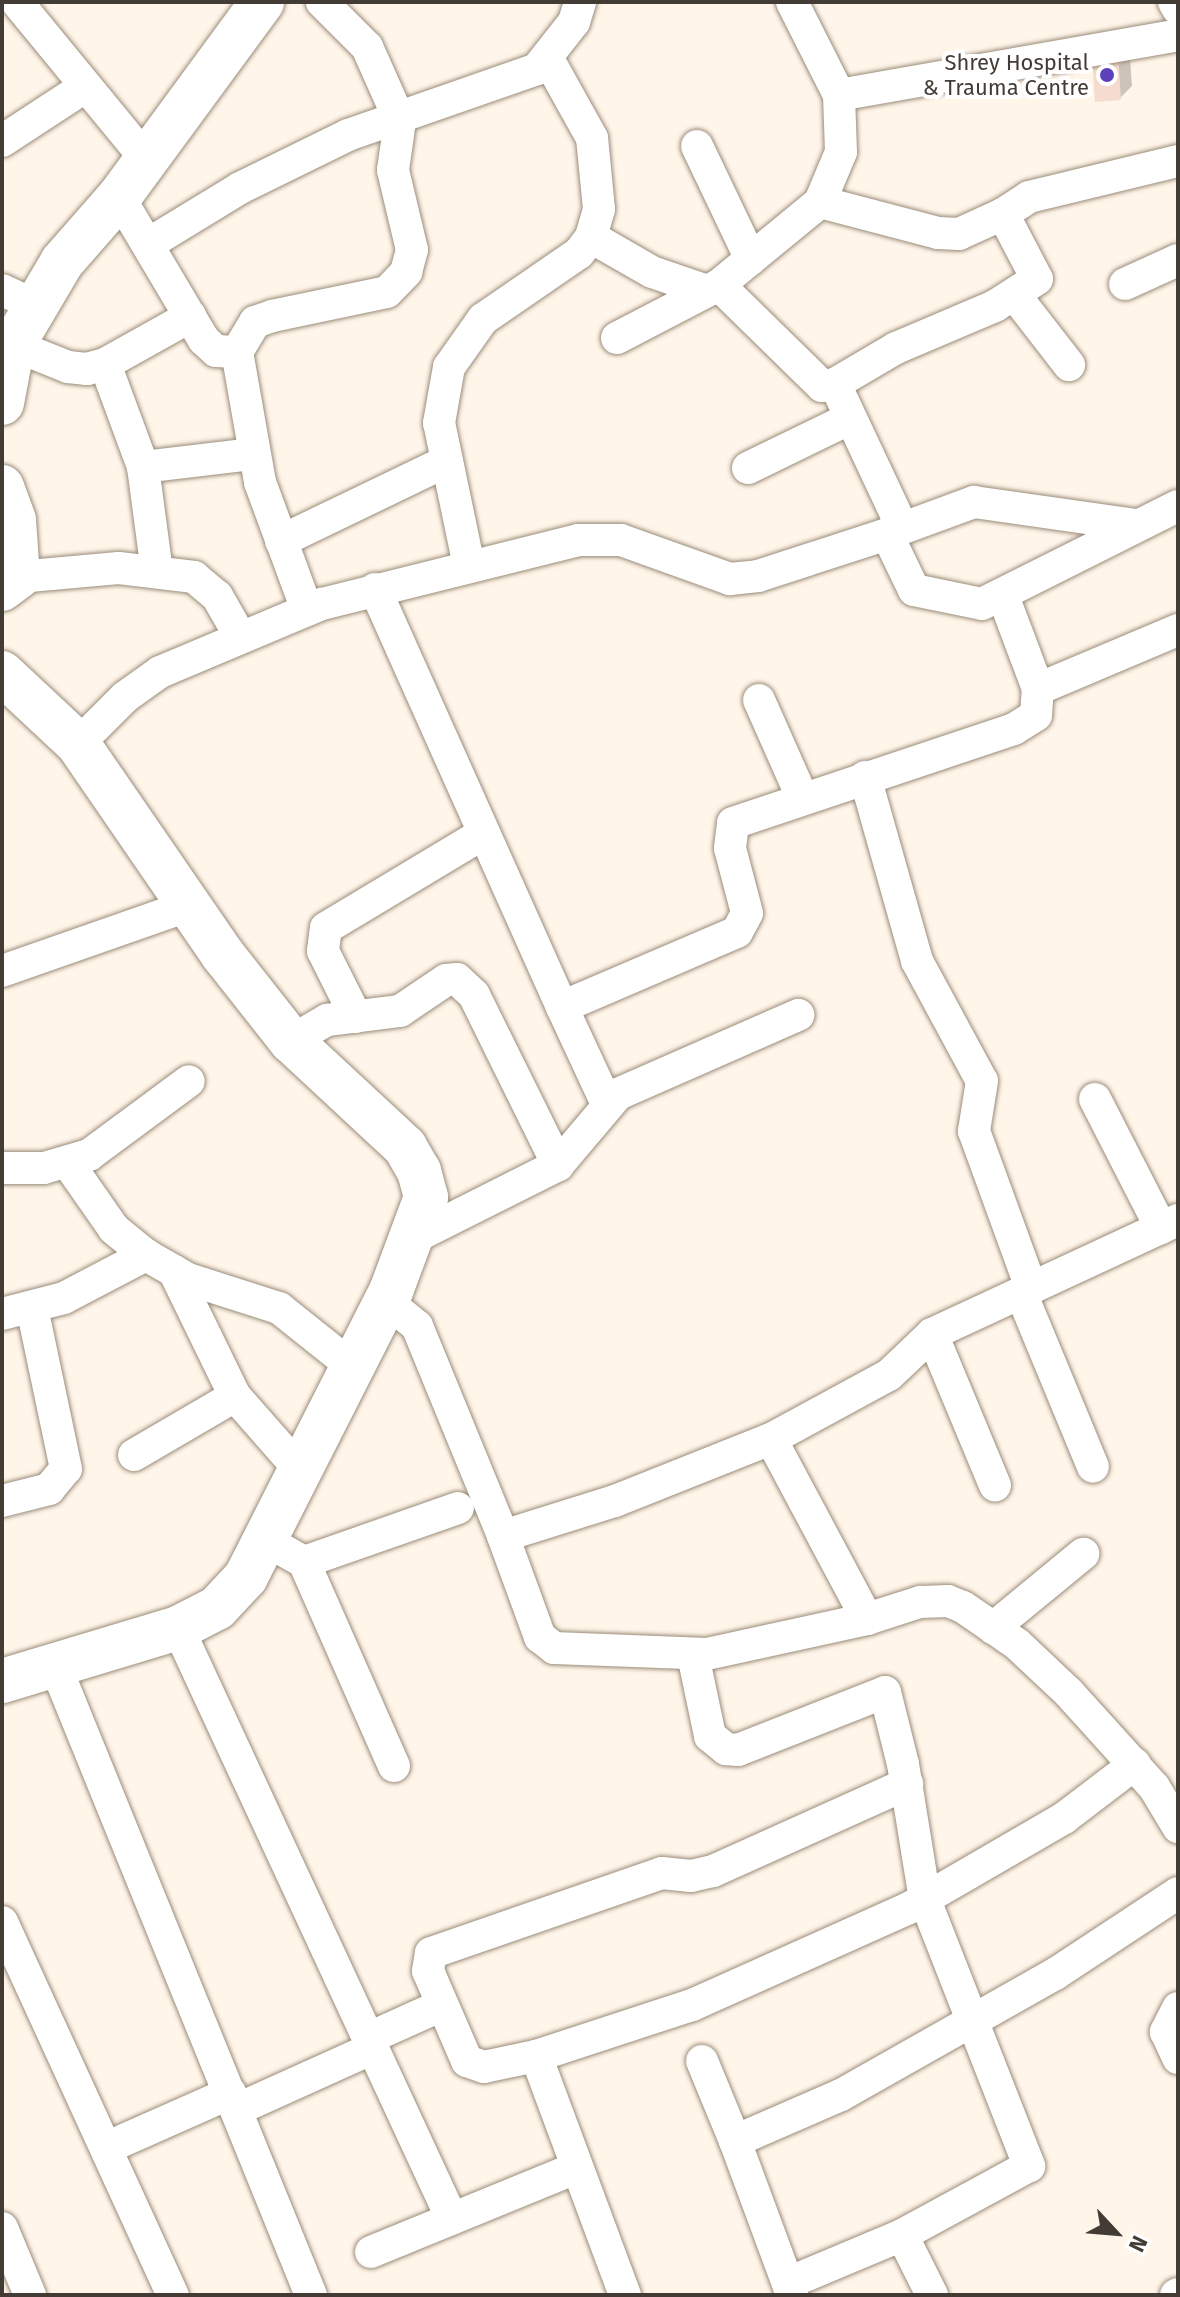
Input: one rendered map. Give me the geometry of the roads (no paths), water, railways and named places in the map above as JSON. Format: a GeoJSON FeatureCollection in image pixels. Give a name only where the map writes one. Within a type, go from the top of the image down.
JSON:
{"type":"FeatureCollection","features":[{"type":"Feature","properties":{"kind":"street"},"geometry":{"type":"LineString","coordinates":[[17,2],[146,159]]}},
{"type":"Feature","properties":{"kind":"street"},"geometry":{"type":"LineString","coordinates":[[307,610],[252,454],[237,352],[255,322],[293,309],[377,295],[401,279],[412,250],[393,170],[400,121],[367,47],[322,2]]}},
{"type":"Feature","properties":{"kind":"street"},"geometry":{"type":"LineString","coordinates":[[150,243],[266,176],[348,135],[400,121],[537,69],[548,59],[574,22],[580,2]]}},
{"type":"Feature","properties":{"kind":"street"},"geometry":{"type":"LineString","coordinates":[[1174,2],[1178,9]]}},
{"type":"Feature","properties":{"kind":"street"},"geometry":{"type":"LineString","coordinates":[[617,338],[713,288],[820,202],[841,152],[839,95],[805,7]]}},
{"type":"Feature","properties":{"kind":"street"},"geometry":{"type":"LineString","coordinates":[[2,403],[19,298],[62,262],[119,197],[243,10]]}},
{"type":"Feature","properties":{"kind":"street"},"geometry":{"type":"LineString","coordinates":[[839,95],[1178,35]]}},
{"type":"Feature","properties":{"kind":"street"},"geometry":{"type":"LineString","coordinates":[[469,566],[439,423],[441,392],[465,338],[483,319],[579,253],[591,237],[599,209],[596,154],[548,59]]}},
{"type":"Feature","properties":{"kind":"street"},"geometry":{"type":"LineString","coordinates":[[2,141],[86,86]]}},
{"type":"Feature","properties":{"kind":"street"},"geometry":{"type":"LineString","coordinates":[[697,146],[751,259]]}},
{"type":"Feature","properties":{"kind":"street"},"geometry":{"type":"LineString","coordinates":[[820,202],[938,233],[959,234],[1003,214],[1029,197],[1178,161]]}},
{"type":"Feature","properties":{"kind":"street"},"geometry":{"type":"LineString","coordinates":[[119,197],[150,243],[191,316],[216,351],[237,352]]}},
{"type":"Feature","properties":{"kind":"street"},"geometry":{"type":"LineString","coordinates":[[591,237],[652,272],[713,288],[822,386],[835,384],[896,348],[944,331],[1037,279],[1003,214]]}},
{"type":"Feature","properties":{"kind":"street"},"geometry":{"type":"LineString","coordinates":[[1125,284],[1178,260]]}},
{"type":"Feature","properties":{"kind":"street"},"geometry":{"type":"LineString","coordinates":[[1014,294],[1069,365]]}},
{"type":"Feature","properties":{"kind":"street"},"geometry":{"type":"LineString","coordinates":[[13,345],[68,367],[105,364],[191,316]]}},
{"type":"Feature","properties":{"kind":"street"},"geometry":{"type":"LineString","coordinates":[[105,364],[143,467],[157,572]]}},
{"type":"Feature","properties":{"kind":"street"},"geometry":{"type":"LineString","coordinates":[[835,384],[894,530],[909,584],[921,596],[969,604],[1003,596],[1178,506]]}},
{"type":"Feature","properties":{"kind":"street"},"geometry":{"type":"LineString","coordinates":[[748,468],[851,418]]}},
{"type":"Feature","properties":{"kind":"street"},"geometry":{"type":"LineString","coordinates":[[143,467],[252,454]]}},
{"type":"Feature","properties":{"kind":"street"},"geometry":{"type":"LineString","coordinates":[[281,541],[447,461]]}},
{"type":"Feature","properties":{"kind":"street"},"geometry":{"type":"LineString","coordinates":[[2,487],[14,520],[10,583],[119,568],[194,577],[205,585],[241,638]]}},
{"type":"Feature","properties":{"kind":"street"},"geometry":{"type":"LineString","coordinates":[[78,744],[143,682],[307,610],[375,589],[601,538],[640,545],[715,578],[745,579],[974,502],[1136,525]]}},
{"type":"Feature","properties":{"kind":"street"},"geometry":{"type":"LineString","coordinates":[[375,589],[607,1104]]}},
{"type":"Feature","properties":{"kind":"street"},"geometry":{"type":"LineString","coordinates":[[562,1007],[737,932],[747,913],[730,848],[733,823],[802,797],[1014,729],[1036,715],[1038,689],[1003,596]]}},
{"type":"Feature","properties":{"kind":"street"},"geometry":{"type":"LineString","coordinates":[[1038,689],[1178,630]]}},
{"type":"Feature","properties":{"kind":"street"},"geometry":{"type":"LineString","coordinates":[[2,673],[78,744],[190,905],[291,1041],[405,1147],[426,1197],[415,1237],[386,1301],[246,1577],[217,1608],[178,1628],[2,1681]]}},
{"type":"Feature","properties":{"kind":"street"},"geometry":{"type":"LineString","coordinates":[[759,700],[802,797]]}},
{"type":"Feature","properties":{"kind":"street"},"geometry":{"type":"LineString","coordinates":[[865,777],[917,961],[982,1081],[974,1131],[1026,1291],[1093,1467]]}},
{"type":"Feature","properties":{"kind":"street"},"geometry":{"type":"LineString","coordinates":[[356,1017],[323,951],[326,928],[484,833]]}},
{"type":"Feature","properties":{"kind":"street"},"geometry":{"type":"LineString","coordinates":[[2,971],[190,905]]}},
{"type":"Feature","properties":{"kind":"street"},"geometry":{"type":"LineString","coordinates":[[291,1041],[327,1020],[400,1011],[446,980],[466,983],[558,1165]]}},
{"type":"Feature","properties":{"kind":"street"},"geometry":{"type":"LineString","coordinates":[[415,1237],[558,1165],[587,1137],[607,1104],[618,1094],[798,1015]]}},
{"type":"Feature","properties":{"kind":"street"},"geometry":{"type":"LineString","coordinates":[[2,1168],[68,1163],[110,1143],[189,1081]]}},
{"type":"Feature","properties":{"kind":"street"},"geometry":{"type":"LineString","coordinates":[[503,1536],[615,1501],[771,1439],[889,1375],[932,1334],[1170,1224],[1095,1099]]}},
{"type":"Feature","properties":{"kind":"street"},"geometry":{"type":"LineString","coordinates":[[68,1163],[114,1229],[146,1255],[174,1271],[279,1308],[353,1367]]}},
{"type":"Feature","properties":{"kind":"street"},"geometry":{"type":"LineString","coordinates":[[2,1501],[49,1489],[66,1469],[17,1310],[64,1298],[146,1255]]}},
{"type":"Feature","properties":{"kind":"street"},"geometry":{"type":"LineString","coordinates":[[174,1271],[235,1396],[300,1470]]}},
{"type":"Feature","properties":{"kind":"street"},"geometry":{"type":"LineString","coordinates":[[386,1301],[417,1326],[503,1536],[540,1637],[554,1648],[693,1655],[867,1619],[920,1602],[948,1601],[993,1628],[1069,1693],[1135,1764],[1178,1827]]}},
{"type":"Feature","properties":{"kind":"street"},"geometry":{"type":"LineString","coordinates":[[932,1334],[995,1485]]}},
{"type":"Feature","properties":{"kind":"street"},"geometry":{"type":"LineString","coordinates":[[134,1455],[235,1396]]}},
{"type":"Feature","properties":{"kind":"street"},"geometry":{"type":"LineString","coordinates":[[771,1439],[867,1619]]}},
{"type":"Feature","properties":{"kind":"street"},"geometry":{"type":"LineString","coordinates":[[304,1562],[458,1508]]}},
{"type":"Feature","properties":{"kind":"street"},"geometry":{"type":"LineString","coordinates":[[265,1540],[304,1562],[394,1766]]}},
{"type":"Feature","properties":{"kind":"street"},"geometry":{"type":"LineString","coordinates":[[993,1628],[1083,1554]]}},
{"type":"Feature","properties":{"kind":"street"},"geometry":{"type":"LineString","coordinates":[[178,1628],[452,2219]]}},
{"type":"Feature","properties":{"kind":"street"},"geometry":{"type":"LineString","coordinates":[[693,1655],[710,1736],[726,1749],[738,1750],[885,1692],[907,1784],[925,1900],[1029,2166],[902,2235],[790,2289],[702,2061]]}},
{"type":"Feature","properties":{"kind":"street"},"geometry":{"type":"LineString","coordinates":[[55,1665],[311,2295]]}},
{"type":"Feature","properties":{"kind":"street"},"geometry":{"type":"LineString","coordinates":[[907,1784],[713,1871],[691,1876],[662,1873],[438,1947],[427,1960],[462,2055],[474,2068],[536,2056],[692,2005],[925,1900],[1064,1818],[1135,1764]]}},
{"type":"Feature","properties":{"kind":"street"},"geometry":{"type":"LineString","coordinates":[[735,2141],[841,2095],[1055,1974],[1178,1893]]}},
{"type":"Feature","properties":{"kind":"street"},"geometry":{"type":"LineString","coordinates":[[2,1922],[173,2295]]}},
{"type":"Feature","properties":{"kind":"street"},"geometry":{"type":"LineString","coordinates":[[106,2148],[233,2102],[371,2043],[442,2005]]}},
{"type":"Feature","properties":{"kind":"street"},"geometry":{"type":"LineString","coordinates":[[1178,2008],[1166,2032],[1178,2058]]}},
{"type":"Feature","properties":{"kind":"street"},"geometry":{"type":"LineString","coordinates":[[536,2056],[625,2295]]}},
{"type":"Feature","properties":{"kind":"street"},"geometry":{"type":"LineString","coordinates":[[371,2252],[576,2168]]}},
{"type":"Feature","properties":{"kind":"street"},"geometry":{"type":"LineString","coordinates":[[2,2228],[30,2295]]}},
{"type":"Feature","properties":{"kind":"street"},"geometry":{"type":"LineString","coordinates":[[902,2235],[932,2295]]}},
{"type":"Feature","properties":{"kind":"place","name":"Shrey Hospital & Trauma Centre"},"geometry":{"type":"Point","coordinates":[1107,75]}}]}
